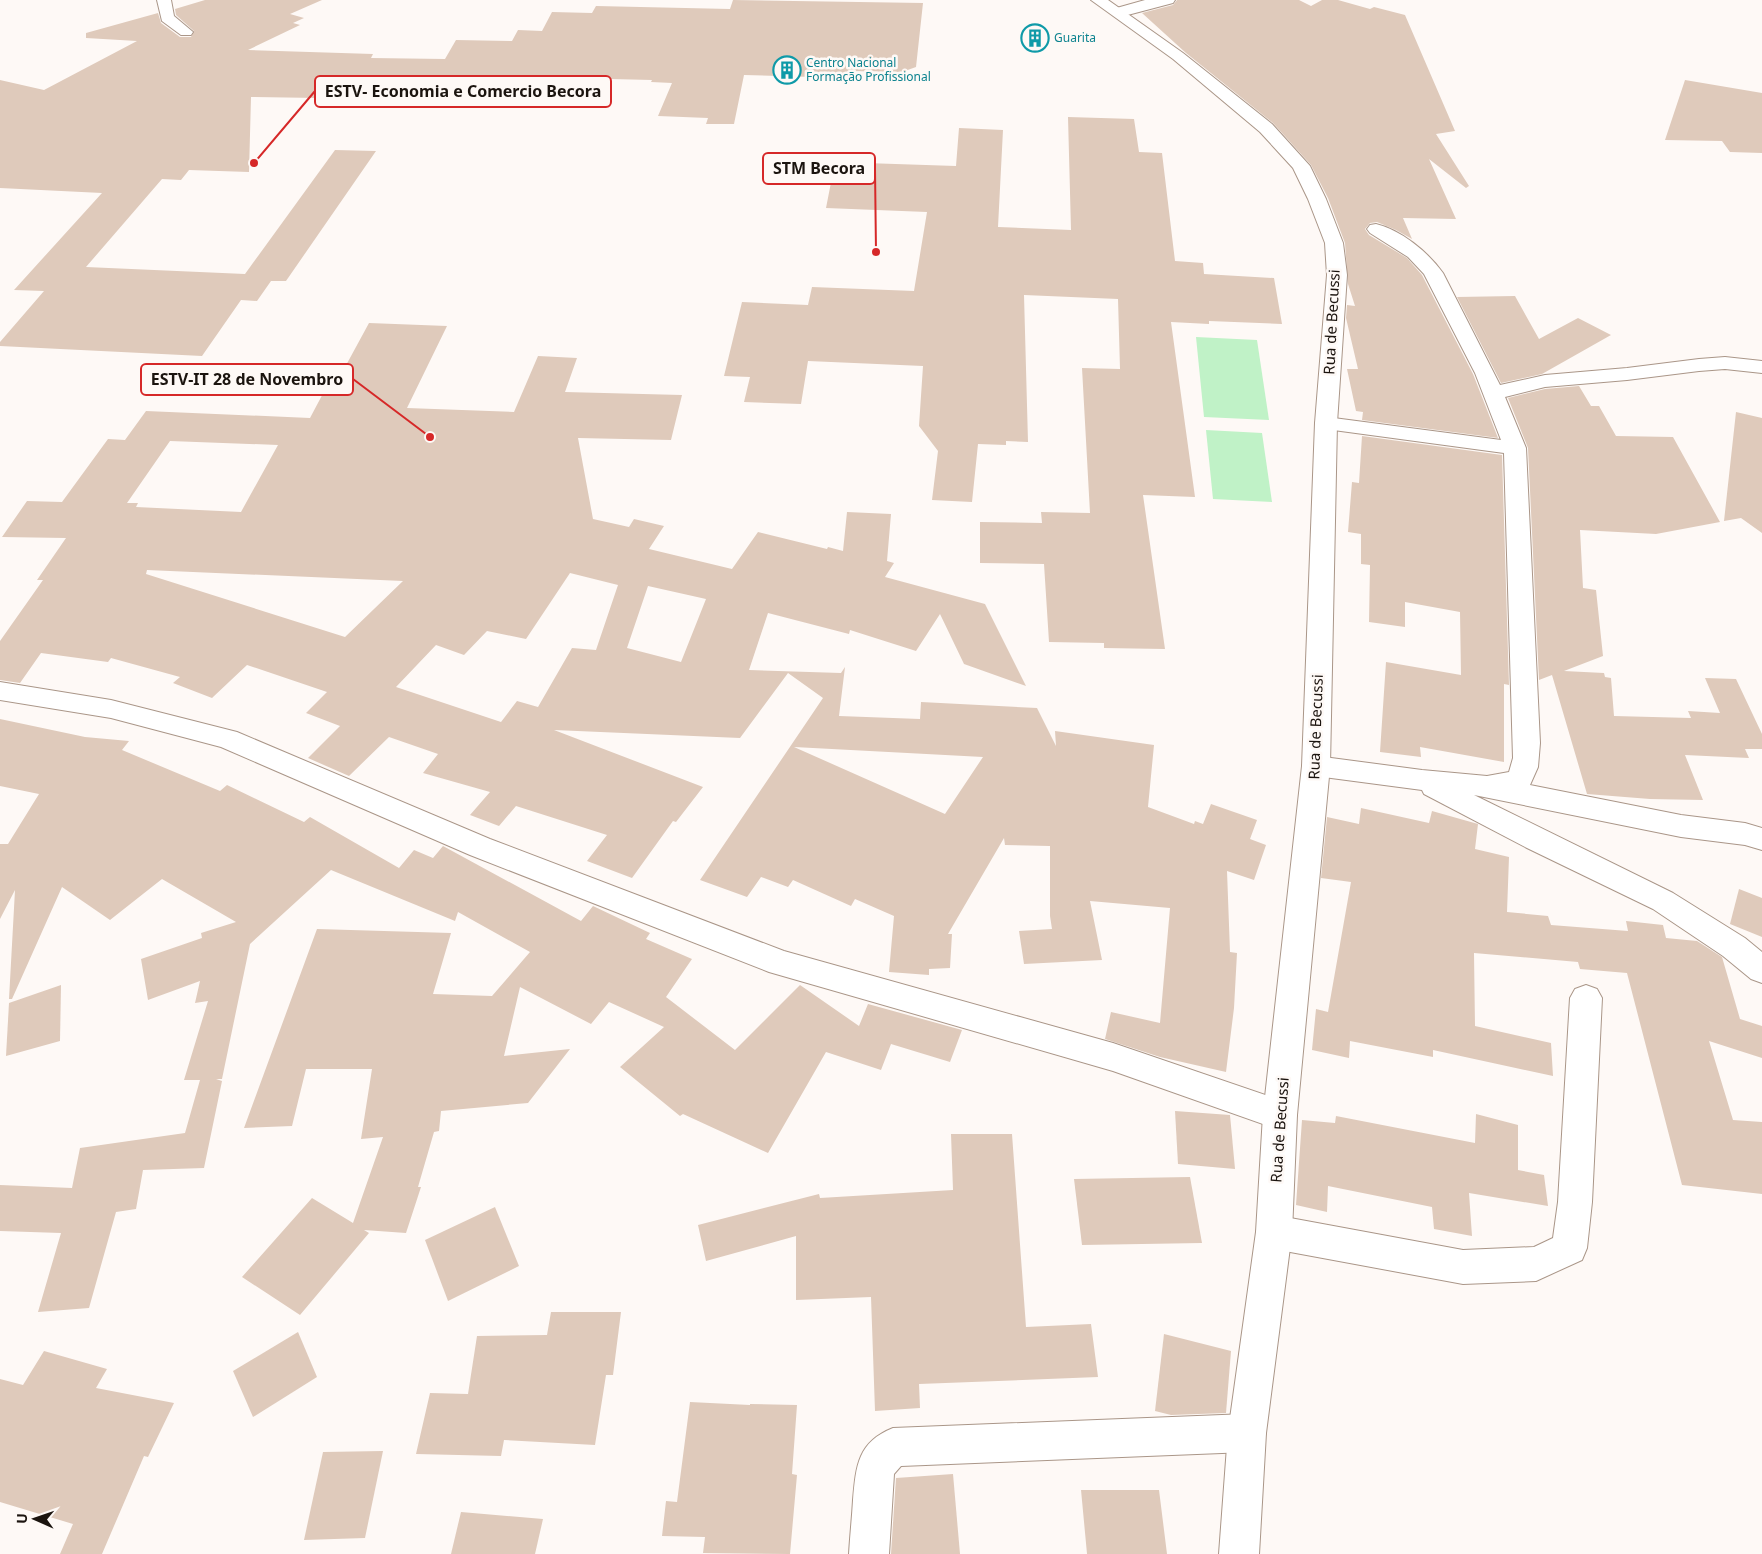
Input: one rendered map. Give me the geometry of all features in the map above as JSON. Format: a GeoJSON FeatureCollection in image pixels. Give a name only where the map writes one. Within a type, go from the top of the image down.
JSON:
{"type":"FeatureCollection","features":[{"type":"Feature","properties":{"kind":"street"},"geometry":{"type":"LineString","coordinates":[[164,0],[166,18],[186,32]]}},
{"type":"Feature","properties":{"kind":"street","name":"Rua de Becussi"},"geometry":{"type":"LineString","coordinates":[[1098,0],[1178,56],[1266,128],[1300,166],[1318,199],[1334,243],[1337,276],[1326,423],[1316,766],[1280,1115],[1274,1232],[1247,1433],[1239,1554]]}},
{"type":"Feature","properties":{"kind":"street"},"geometry":{"type":"LineString","coordinates":[[1161,0],[1118,12],[1168,0]]}},
{"type":"Feature","properties":{"kind":"street"},"geometry":{"type":"LineString","coordinates":[[1376,229],[1411,249],[1425,261],[1450,303],[1493,393],[1515,448],[1527,762],[1518,781],[1487,786]]}},
{"type":"Feature","properties":{"kind":"street"},"geometry":{"type":"LineString","coordinates":[[1493,393],[1545,381],[1699,365],[1725,363],[1762,367]]}},
{"type":"Feature","properties":{"kind":"street"},"geometry":{"type":"LineString","coordinates":[[1326,423],[1515,448]]}},
{"type":"Feature","properties":{"kind":"street"},"geometry":{"type":"LineString","coordinates":[[0,691],[111,709],[228,739],[480,847],[780,963],[1113,1057],[1280,1115]]}},
{"type":"Feature","properties":{"kind":"street"},"geometry":{"type":"LineString","coordinates":[[1316,766],[1422,780],[1487,786],[1681,826],[1745,834],[1762,839]]}},
{"type":"Feature","properties":{"kind":"street"},"geometry":{"type":"LineString","coordinates":[[1422,780],[1519,831],[1662,901],[1734,947],[1762,970]]}},
{"type":"Feature","properties":{"kind":"street"},"geometry":{"type":"LineString","coordinates":[[1274,1232],[1463,1267],[1536,1264],[1569,1248],[1575,1202],[1586,998]]}},
{"type":"Feature","properties":{"kind":"street"},"geometry":{"type":"LineString","coordinates":[[869,1554],[875,1468],[883,1456],[893,1447],[1247,1433]]}},
{"type":"Feature","properties":{"kind":"green space"},"geometry":{"type":"Polygon","coordinates":[[[1196,337],[1257,340],[1269,420],[1204,417],[1196,337]]]}},
{"type":"Feature","properties":{"kind":"green space"},"geometry":{"type":"Polygon","coordinates":[[[1206,430],[1262,433],[1272,502],[1213,499],[1206,430]]]}},
{"type":"Feature","properties":{"kind":"building"},"geometry":{"type":"Polygon","coordinates":[[[205,0],[322,0],[290,14],[304,18],[293,23],[300,25],[248,50],[373,54],[371,58],[445,59],[456,40],[512,41],[518,30],[542,31],[552,12],[592,13],[596,6],[730,9],[733,0],[923,3],[916,67],[902,72],[848,71],[846,78],[744,75],[734,124],[706,124],[708,118],[658,116],[672,83],[651,82],[652,80],[528,77],[516,101],[251,97],[249,172],[189,170],[181,180],[162,179],[86,267],[245,274],[335,150],[376,151],[286,281],[271,281],[257,301],[241,300],[202,356],[0,346],[0,342],[44,291],[14,290],[102,193],[0,188],[0,80],[44,90],[137,41],[86,38],[86,33],[158,13],[161,23],[180,37],[191,37],[194,31],[176,15],[175,9],[205,0]]]}},
{"type":"Feature","properties":{"kind":"building"},"geometry":{"type":"Polygon","coordinates":[[[1177,0],[1299,0],[1311,6],[1322,0],[1338,0],[1370,9],[1374,7],[1405,15],[1455,131],[1436,134],[1469,186],[1466,188],[1429,159],[1456,219],[1403,218],[1412,239],[1377,222],[1370,223],[1365,229],[1369,235],[1407,258],[1422,275],[1473,374],[1498,438],[1362,420],[1363,412],[1356,411],[1347,369],[1358,369],[1346,318],[1347,305],[1355,306],[1348,284],[1345,243],[1328,198],[1311,165],[1273,123],[1186,53],[1142,13],[1173,5],[1177,0]]]}},
{"type":"Feature","properties":{"kind":"building"},"geometry":{"type":"Polygon","coordinates":[[[1685,80],[1762,93],[1762,153],[1730,152],[1722,141],[1665,140],[1685,80]]]}},
{"type":"Feature","properties":{"kind":"building"},"geometry":{"type":"Polygon","coordinates":[[[1068,117],[1134,119],[1139,152],[1162,153],[1175,261],[1203,263],[1204,274],[1274,278],[1282,324],[1209,321],[1209,324],[1171,322],[1195,497],[1143,495],[1165,649],[1104,648],[1104,643],[1049,642],[1044,564],[980,563],[980,522],[1042,523],[1041,512],[1090,513],[1082,368],[1120,369],[1118,299],[1024,295],[1028,442],[1006,441],[1006,445],[978,444],[972,502],[932,500],[938,451],[919,426],[923,366],[808,361],[801,404],[744,402],[750,377],[724,376],[742,302],[808,305],[812,287],[914,291],[927,212],[826,208],[835,162],[956,166],[959,128],[1003,130],[998,227],[1071,230],[1068,117]]]}},
{"type":"Feature","properties":{"kind":"building"},"geometry":{"type":"Polygon","coordinates":[[[1515,296],[1539,339],[1578,318],[1611,335],[1542,374],[1501,383],[1457,297],[1515,296]]]}},
{"type":"Feature","properties":{"kind":"building"},"geometry":{"type":"Polygon","coordinates":[[[369,323],[447,326],[407,408],[514,412],[538,356],[577,358],[565,392],[682,395],[671,440],[578,438],[593,519],[629,527],[634,519],[664,526],[649,549],[732,569],[758,532],[827,549],[828,547],[843,551],[847,512],[891,514],[887,561],[894,563],[885,577],[985,604],[1026,686],[964,664],[940,614],[916,651],[850,630],[849,634],[768,613],[749,670],[841,673],[845,667],[839,716],[920,719],[921,702],[1037,708],[1056,746],[1055,731],[1154,745],[1148,807],[1194,824],[1195,821],[1203,824],[1211,804],[1257,820],[1250,839],[1266,845],[1254,880],[1227,871],[1230,952],[1237,953],[1234,1008],[1226,1072],[1160,1057],[1105,1039],[1111,1012],[1160,1023],[1170,908],[1090,901],[1102,960],[1024,964],[1019,931],[1052,929],[1050,916],[1050,846],[1005,845],[1004,838],[948,934],[952,934],[950,968],[929,969],[929,975],[889,972],[894,916],[855,899],[851,906],[793,880],[788,887],[761,877],[747,897],[700,880],[823,698],[788,673],[740,738],[554,730],[703,787],[676,822],[673,821],[632,878],[587,861],[607,835],[516,806],[499,826],[470,815],[490,792],[423,773],[438,754],[389,737],[349,776],[308,758],[340,726],[306,713],[327,692],[247,665],[212,698],[173,683],[180,677],[111,658],[108,662],[41,653],[20,683],[0,680],[0,641],[43,580],[37,580],[66,538],[2,537],[27,501],[62,502],[108,439],[125,440],[146,411],[310,418],[336,369],[344,369],[369,323]],[[170,441],[127,503],[138,503],[136,507],[241,512],[278,445],[170,441]],[[147,570],[146,574],[345,637],[403,581],[147,570]],[[570,573],[526,639],[487,631],[464,655],[436,645],[396,687],[501,722],[517,701],[538,707],[572,648],[596,650],[618,585],[570,573]],[[648,586],[627,648],[681,662],[706,599],[648,586]],[[794,747],[945,814],[983,757],[794,747]]]}},
{"type":"Feature","properties":{"kind":"building"},"geometry":{"type":"Polygon","coordinates":[[[1579,386],[1591,406],[1599,406],[1616,436],[1673,437],[1720,522],[1656,534],[1580,530],[1583,588],[1596,590],[1603,656],[1564,671],[1604,673],[1605,677],[1611,678],[1614,716],[1691,718],[1688,711],[1720,713],[1705,678],[1736,679],[1762,734],[1762,749],[1745,749],[1749,758],[1685,755],[1703,800],[1650,799],[1587,794],[1552,675],[1539,680],[1528,448],[1508,398],[1545,389],[1579,386]]]}},
{"type":"Feature","properties":{"kind":"building"},"geometry":{"type":"Polygon","coordinates":[[[1736,412],[1762,418],[1762,533],[1741,518],[1724,521],[1736,412]]]}},
{"type":"Feature","properties":{"kind":"building"},"geometry":{"type":"Polygon","coordinates":[[[1362,436],[1502,455],[1509,685],[1504,684],[1504,762],[1420,747],[1421,757],[1380,752],[1386,662],[1461,675],[1460,612],[1405,602],[1405,627],[1369,622],[1370,565],[1361,564],[1361,534],[1348,532],[1352,482],[1359,483],[1362,436]]]}},
{"type":"Feature","properties":{"kind":"building"},"geometry":{"type":"Polygon","coordinates":[[[0,719],[85,737],[129,741],[122,750],[220,791],[227,785],[304,822],[310,817],[399,868],[414,850],[433,858],[443,846],[581,921],[593,906],[650,933],[646,939],[692,959],[666,997],[735,1050],[800,985],[859,1026],[868,1004],[962,1030],[950,1062],[891,1044],[881,1070],[826,1052],[768,1153],[683,1114],[680,1116],[620,1067],[664,1027],[609,1002],[591,1024],[520,987],[504,1056],[570,1049],[528,1103],[441,1111],[439,1131],[434,1132],[418,1187],[421,1187],[406,1233],[364,1230],[369,1233],[300,1315],[242,1277],[312,1198],[353,1223],[383,1137],[361,1139],[372,1069],[306,1069],[292,1126],[244,1128],[317,929],[451,933],[433,994],[492,996],[530,952],[458,912],[455,921],[331,870],[250,944],[222,1079],[216,1079],[222,1081],[204,1168],[143,1170],[136,1209],[116,1212],[89,1308],[38,1312],[61,1233],[0,1231],[0,1185],[72,1188],[80,1148],[185,1133],[200,1080],[184,1080],[208,1001],[195,1003],[200,981],[148,1000],[141,959],[202,938],[201,933],[236,922],[162,879],[110,920],[62,887],[12,999],[9,999],[15,890],[0,919],[0,844],[8,844],[39,794],[0,786],[0,719]]]}},
{"type":"Feature","properties":{"kind":"building"},"geometry":{"type":"Polygon","coordinates":[[[1361,808],[1429,823],[1432,811],[1478,824],[1475,849],[1509,857],[1507,912],[1548,916],[1551,925],[1628,931],[1626,921],[1663,925],[1666,938],[1697,941],[1722,957],[1740,1019],[1762,1026],[1762,1058],[1709,1041],[1733,1120],[1762,1122],[1762,1194],[1682,1185],[1627,973],[1580,969],[1578,962],[1474,953],[1475,1026],[1551,1043],[1553,1076],[1433,1050],[1433,1057],[1350,1041],[1349,1058],[1312,1050],[1316,1009],[1328,1012],[1351,882],[1321,878],[1327,817],[1359,824],[1361,808]]]}},
{"type":"Feature","properties":{"kind":"building"},"geometry":{"type":"Polygon","coordinates":[[[1739,889],[1762,898],[1762,937],[1730,924],[1739,889]]]}},
{"type":"Feature","properties":{"kind":"building"},"geometry":{"type":"Polygon","coordinates":[[[61,985],[60,1041],[6,1056],[9,1003],[61,985]]]}},
{"type":"Feature","properties":{"kind":"building"},"geometry":{"type":"Polygon","coordinates":[[[1175,1111],[1230,1115],[1235,1169],[1178,1164],[1175,1111]]]}},
{"type":"Feature","properties":{"kind":"building"},"geometry":{"type":"Polygon","coordinates":[[[1476,1114],[1518,1125],[1518,1170],[1544,1175],[1548,1206],[1469,1193],[1472,1236],[1434,1229],[1432,1207],[1328,1186],[1327,1212],[1296,1205],[1302,1120],[1335,1123],[1336,1116],[1475,1143],[1476,1114]]]}},
{"type":"Feature","properties":{"kind":"building"},"geometry":{"type":"Polygon","coordinates":[[[951,1134],[1012,1134],[1026,1327],[1091,1324],[1098,1377],[919,1384],[920,1408],[875,1411],[871,1297],[796,1300],[796,1236],[706,1261],[698,1225],[819,1194],[820,1198],[953,1190],[951,1134]]]}},
{"type":"Feature","properties":{"kind":"building"},"geometry":{"type":"Polygon","coordinates":[[[1190,1177],[1202,1243],[1082,1245],[1074,1179],[1190,1177]]]}},
{"type":"Feature","properties":{"kind":"building"},"geometry":{"type":"Polygon","coordinates":[[[495,1207],[519,1266],[448,1301],[425,1240],[495,1207]]]}},
{"type":"Feature","properties":{"kind":"building"},"geometry":{"type":"Polygon","coordinates":[[[551,1312],[621,1312],[613,1375],[606,1375],[595,1445],[504,1440],[501,1456],[416,1454],[430,1393],[468,1394],[477,1336],[547,1335],[551,1312]]]}},
{"type":"Feature","properties":{"kind":"building"},"geometry":{"type":"Polygon","coordinates":[[[298,1332],[317,1377],[253,1417],[233,1371],[298,1332]]]}},
{"type":"Feature","properties":{"kind":"building"},"geometry":{"type":"Polygon","coordinates":[[[1164,1334],[1231,1351],[1226,1413],[1171,1415],[1155,1411],[1164,1334]]]}},
{"type":"Feature","properties":{"kind":"building"},"geometry":{"type":"Polygon","coordinates":[[[44,1351],[107,1369],[96,1388],[174,1403],[148,1457],[144,1456],[102,1554],[60,1554],[73,1524],[0,1502],[0,1379],[23,1385],[44,1351]]]}},
{"type":"Feature","properties":{"kind":"building"},"geometry":{"type":"Polygon","coordinates":[[[690,1402],[797,1405],[792,1474],[797,1475],[790,1554],[703,1553],[705,1537],[662,1536],[666,1501],[677,1502],[690,1402]]]}},
{"type":"Feature","properties":{"kind":"building"},"geometry":{"type":"Polygon","coordinates":[[[383,1451],[365,1538],[304,1540],[323,1452],[383,1451]]]}},
{"type":"Feature","properties":{"kind":"building"},"geometry":{"type":"Polygon","coordinates":[[[953,1474],[960,1554],[891,1554],[896,1478],[953,1474]]]}},
{"type":"Feature","properties":{"kind":"building"},"geometry":{"type":"Polygon","coordinates":[[[1081,1490],[1159,1490],[1167,1554],[1087,1554],[1081,1490]]]}},
{"type":"Feature","properties":{"kind":"building"},"geometry":{"type":"Polygon","coordinates":[[[461,1512],[543,1519],[535,1554],[451,1554],[461,1512]]]}},
{"type":"Feature","properties":{"kind":"place","name":"Guarita"},"geometry":{"type":"Point","coordinates":[1035,38]}},
{"type":"Feature","properties":{"kind":"place","name":"Centro Nacional Formação Profissional"},"geometry":{"type":"Point","coordinates":[787,70]}},
{"type":"Feature","properties":{"kind":"place","name":"ESTV- Economia e Comercio Becora"},"geometry":{"type":"Point","coordinates":[254,163]}},
{"type":"Feature","properties":{"kind":"place","name":"STM Becora"},"geometry":{"type":"Point","coordinates":[876,252]}},
{"type":"Feature","properties":{"kind":"place","name":"ESTV-IT 28 de Novembro"},"geometry":{"type":"Point","coordinates":[430,437]}}]}
